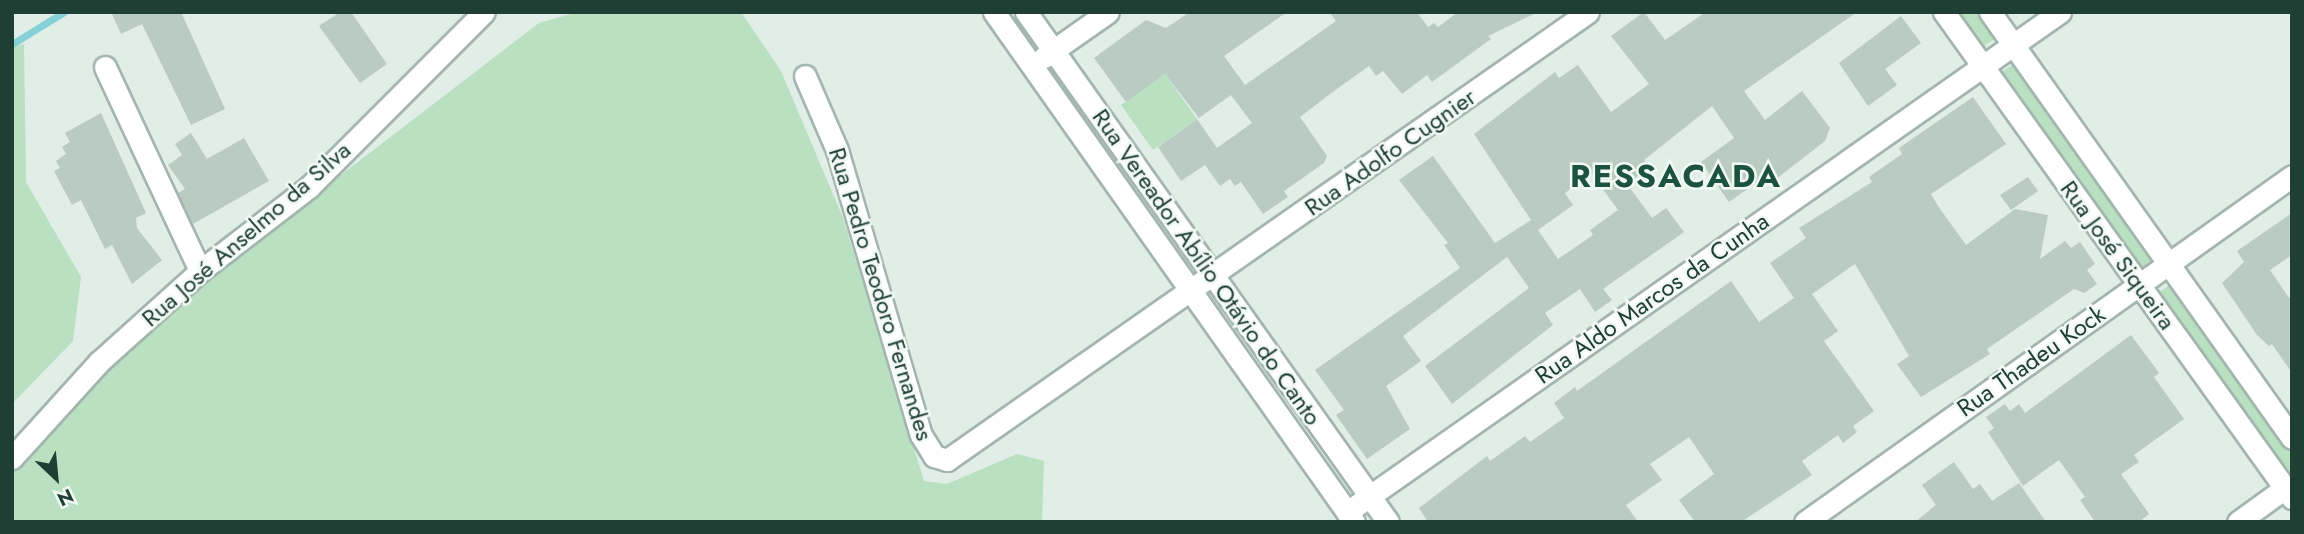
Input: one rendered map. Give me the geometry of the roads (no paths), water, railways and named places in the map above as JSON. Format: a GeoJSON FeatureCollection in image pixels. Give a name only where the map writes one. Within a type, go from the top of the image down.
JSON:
{"type":"FeatureCollection","features":[{"type":"Feature","properties":{"kind":"street","name":"Rua José Anselmo da Silva"},"geometry":{"type":"LineString","coordinates":[[12,458],[99,362],[200,271],[309,187],[484,12]]}},
{"type":"Feature","properties":{"kind":"street","name":"Rua Vereador Abílio Otávio do Canto"},"geometry":{"type":"LineString","coordinates":[[994,12],[1351,517]]}},
{"type":"Feature","properties":{"kind":"street","name":"Rua Vereador Abílio Otávio do Canto"},"geometry":{"type":"LineString","coordinates":[[1026,12],[1388,522]]}},
{"type":"Feature","properties":{"kind":"street"},"geometry":{"type":"LineString","coordinates":[[1032,65],[1108,12]]}},
{"type":"Feature","properties":{"kind":"street","name":"Rua Adolfo Cugnier"},"geometry":{"type":"LineString","coordinates":[[1192,292],[1588,12]]}},
{"type":"Feature","properties":{"kind":"street","name":"Rua José Siqueira"},"geometry":{"type":"LineString","coordinates":[[1944,12],[2288,493]]}},
{"type":"Feature","properties":{"kind":"street","name":"Rua José Siqueira"},"geometry":{"type":"LineString","coordinates":[[1990,12],[2292,438]]}},
{"type":"Feature","properties":{"kind":"street","name":"Rua Aldo Marcos da Cunha"},"geometry":{"type":"LineString","coordinates":[[1351,517],[1370,496],[2060,12]]}},
{"type":"Feature","properties":{"kind":"street"},"geometry":{"type":"LineString","coordinates":[[105,67],[200,271]]}},
{"type":"Feature","properties":{"kind":"street","name":"Rua Pedro Teodoro Fernandes"},"geometry":{"type":"LineString","coordinates":[[805,76],[838,150],[921,435],[934,456],[947,460],[963,453],[1192,292]]}},
{"type":"Feature","properties":{"kind":"street","name":"Rua Thadeu Kock"},"geometry":{"type":"LineString","coordinates":[[1805,522],[2292,176]]}},
{"type":"Feature","properties":{"kind":"street"},"geometry":{"type":"LineString","coordinates":[[2238,522],[2288,493]]}},
{"type":"Feature","properties":{"kind":"waterway"},"geometry":{"type":"LineString","coordinates":[[12,44],[64,12]]}},
{"type":"Feature","properties":{"kind":"district","name":"RESSACADA"},"geometry":{"type":"Point","coordinates":[1676,176]}}]}
